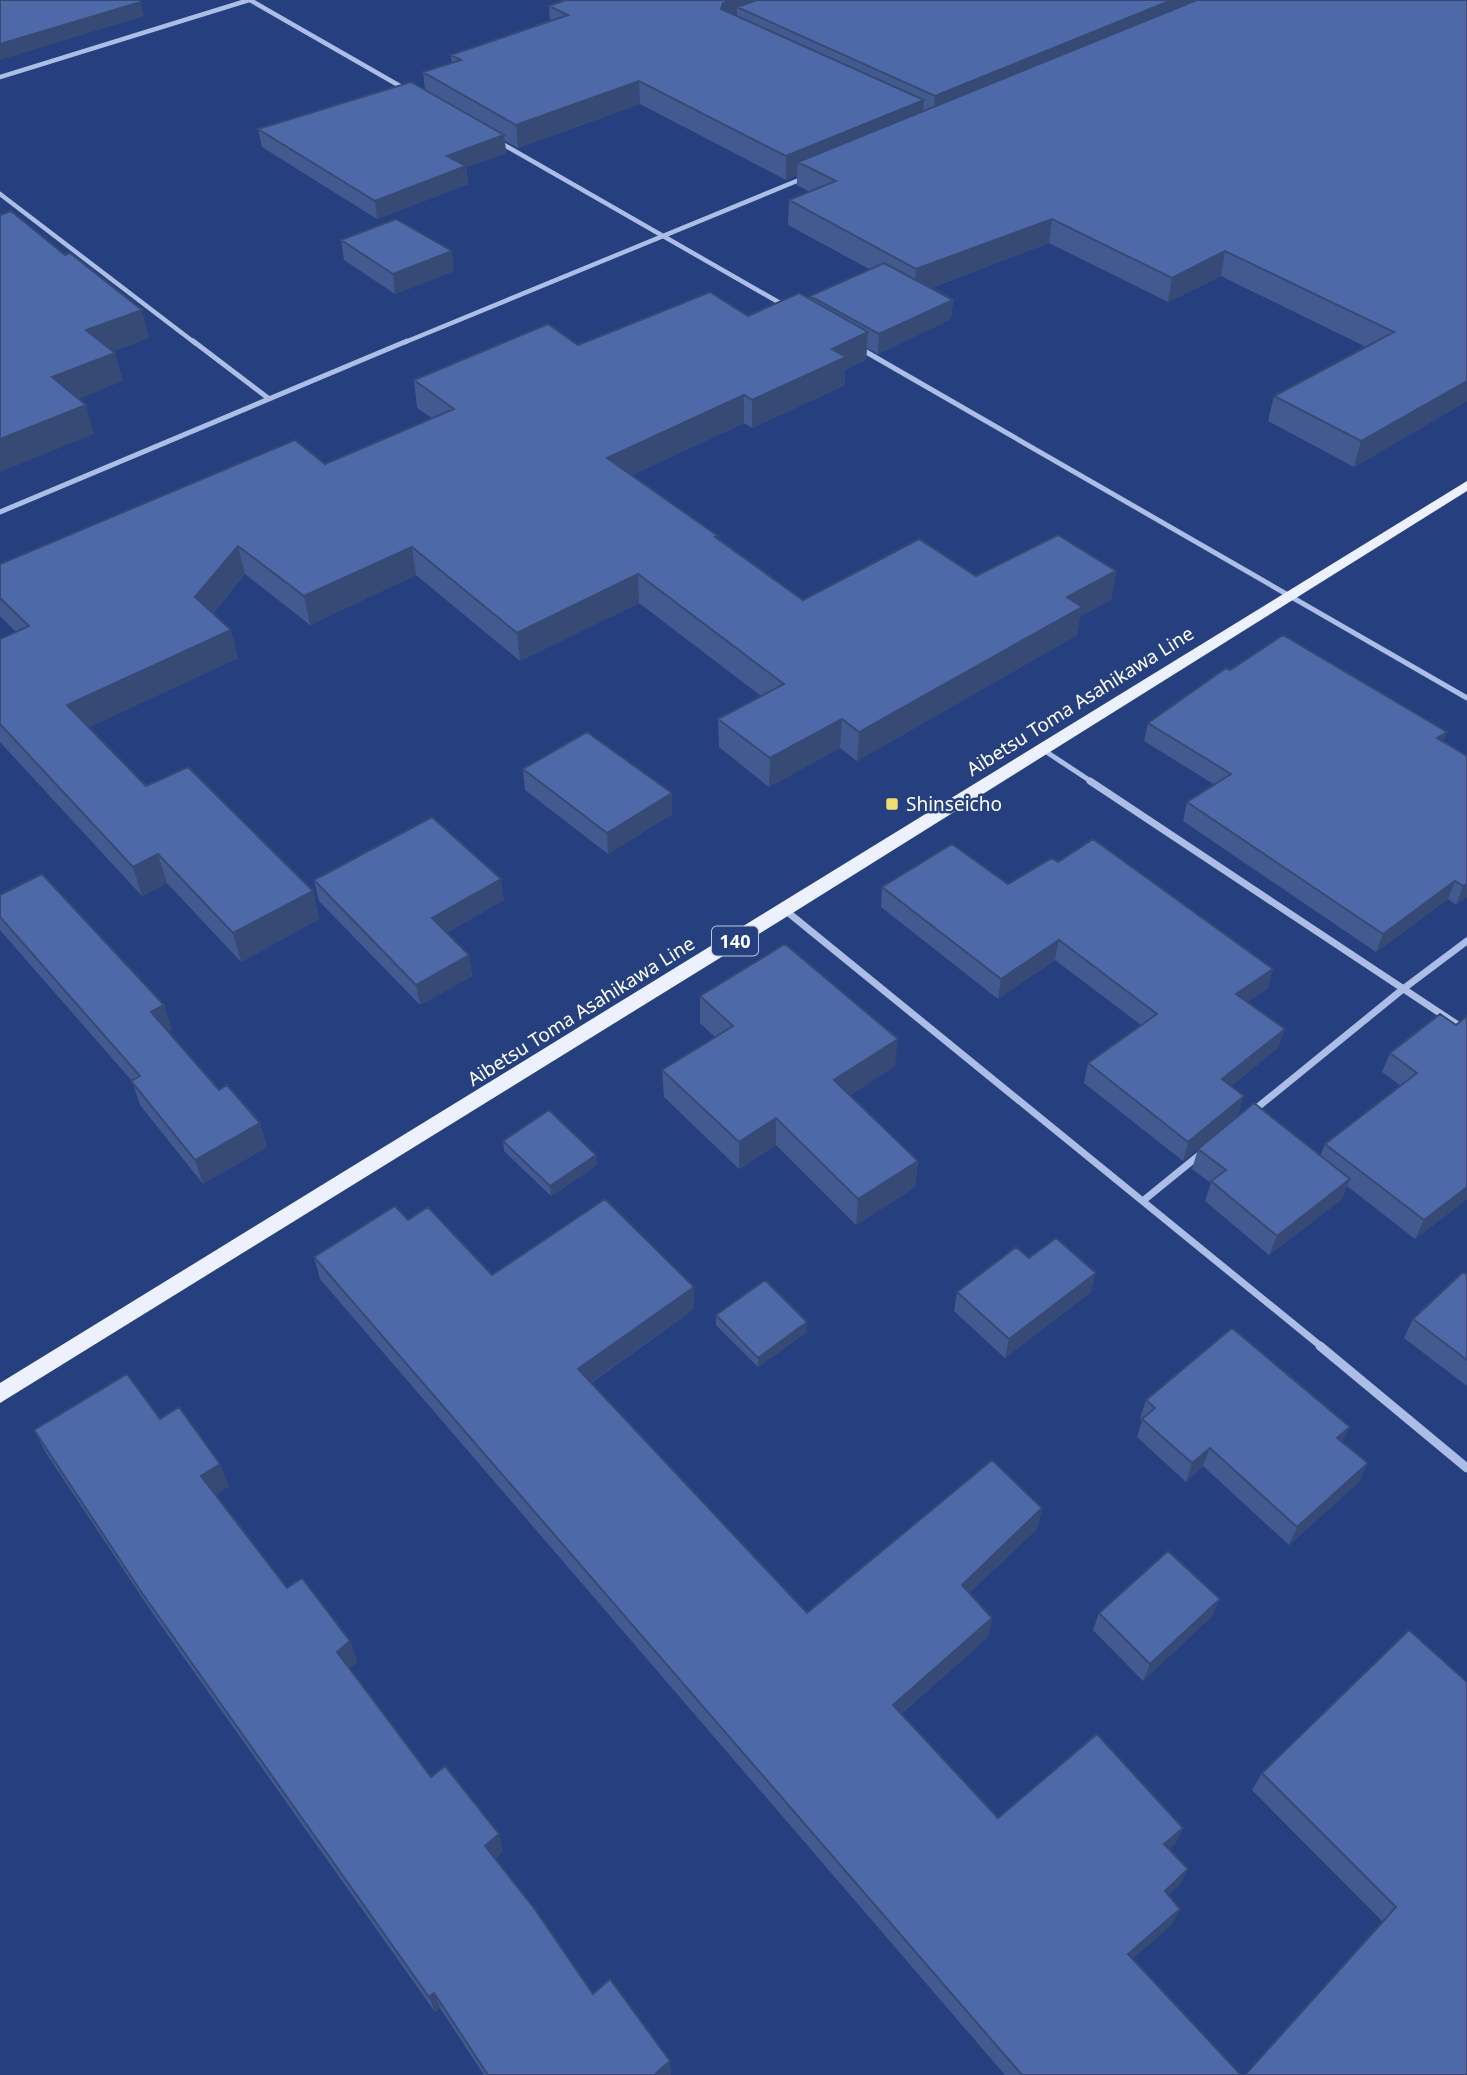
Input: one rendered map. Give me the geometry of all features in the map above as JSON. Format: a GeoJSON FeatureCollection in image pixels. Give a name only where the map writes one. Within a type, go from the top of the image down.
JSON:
{"type":"FeatureCollection","features":[{"type":"Feature","properties":{"kind":"main road","name":"Aibetsu Toma Asahikawa Line"},"geometry":{"type":"LineString","coordinates":[[0,1394],[1467,485]]}},
{"type":"Feature","properties":{"kind":"street"},"geometry":{"type":"LineString","coordinates":[[0,78],[250,0],[416,95]]}},
{"type":"Feature","properties":{"kind":"street"},"geometry":{"type":"LineString","coordinates":[[487,135],[797,313]]}},
{"type":"Feature","properties":{"kind":"street"},"geometry":{"type":"LineString","coordinates":[[0,512],[268,398],[805,178]]}},
{"type":"Feature","properties":{"kind":"street"},"geometry":{"type":"LineString","coordinates":[[0,194],[268,398]]}},
{"type":"Feature","properties":{"kind":"street"},"geometry":{"type":"LineString","coordinates":[[857,347],[1467,698]]}},
{"type":"Feature","properties":{"kind":"street"},"geometry":{"type":"LineString","coordinates":[[1042,748],[1467,1031]]}},
{"type":"Feature","properties":{"kind":"street"},"geometry":{"type":"LineString","coordinates":[[785,910],[1144,1200],[1467,1468]]}},
{"type":"Feature","properties":{"kind":"street"},"geometry":{"type":"LineString","coordinates":[[1241,1121],[1403,989],[1467,942]]}},
{"type":"Feature","properties":{"kind":"street"},"geometry":{"type":"LineString","coordinates":[[1144,1200],[1209,1147]]}},
{"type":"Feature","properties":{"kind":"building"},"geometry":{"type":"Polygon","coordinates":[[[0,0],[138,0],[141,2],[0,44],[0,0]]]}},
{"type":"Feature","properties":{"kind":"building"},"geometry":{"type":"Polygon","coordinates":[[[566,0],[731,0],[723,3],[721,9],[924,100],[786,156],[639,81],[516,125],[423,72],[461,60],[451,55],[568,15],[549,6],[566,0]]]}},
{"type":"Feature","properties":{"kind":"building"},"geometry":{"type":"Polygon","coordinates":[[[757,0],[1172,0],[935,96],[737,7],[757,0]]]}},
{"type":"Feature","properties":{"kind":"building"},"geometry":{"type":"Polygon","coordinates":[[[1197,0],[1467,0],[1467,381],[1361,441],[1274,396],[1394,332],[1225,251],[1172,278],[1052,219],[916,269],[789,200],[836,181],[798,162],[1197,0]]]}},
{"type":"Feature","properties":{"kind":"building"},"geometry":{"type":"Polygon","coordinates":[[[411,82],[504,135],[447,156],[466,166],[375,201],[258,129],[411,82]]]}},
{"type":"Feature","properties":{"kind":"building"},"geometry":{"type":"Polygon","coordinates":[[[11,211],[65,255],[70,253],[142,310],[86,330],[115,353],[52,377],[86,405],[0,439],[0,215],[11,211]]]}},
{"type":"Feature","properties":{"kind":"building"},"geometry":{"type":"Polygon","coordinates":[[[396,219],[452,251],[393,274],[341,240],[396,219]]]}},
{"type":"Feature","properties":{"kind":"building"},"geometry":{"type":"Polygon","coordinates":[[[884,263],[953,300],[879,334],[810,296],[884,263]]]}},
{"type":"Feature","properties":{"kind":"building"},"geometry":{"type":"Polygon","coordinates":[[[710,292],[748,316],[799,293],[868,332],[832,349],[846,357],[752,400],[744,395],[607,458],[803,600],[919,539],[976,576],[1058,535],[1116,571],[1067,597],[1082,607],[859,732],[842,719],[770,758],[718,719],[784,684],[638,574],[517,633],[412,547],[304,596],[238,546],[195,597],[231,630],[67,705],[146,786],[188,767],[313,891],[233,933],[158,854],[133,867],[0,724],[0,639],[29,626],[0,598],[0,564],[295,440],[325,464],[454,409],[414,380],[548,324],[578,345],[710,292]]]}},
{"type":"Feature","properties":{"kind":"building"},"geometry":{"type":"Polygon","coordinates":[[[1283,635],[1447,732],[1437,738],[1467,756],[1467,884],[1463,886],[1455,881],[1383,934],[1187,802],[1231,774],[1148,723],[1226,668],[1230,670],[1283,635]]]}},
{"type":"Feature","properties":{"kind":"building"},"geometry":{"type":"Polygon","coordinates":[[[587,732],[672,793],[607,833],[523,769],[587,732]]]}},
{"type":"Feature","properties":{"kind":"building"},"geometry":{"type":"Polygon","coordinates":[[[432,817],[501,879],[432,918],[469,955],[416,985],[314,880],[432,817]]]}},
{"type":"Feature","properties":{"kind":"building"},"geometry":{"type":"Polygon","coordinates":[[[1093,839],[1273,969],[1236,994],[1285,1029],[1222,1079],[1244,1096],[1188,1142],[1088,1063],[1157,1014],[1059,940],[1001,979],[882,887],[952,844],[1008,884],[1052,858],[1058,862],[1093,839]]]}},
{"type":"Feature","properties":{"kind":"building"},"geometry":{"type":"Polygon","coordinates":[[[42,874],[164,1005],[151,1012],[219,1090],[227,1085],[260,1123],[195,1160],[131,1081],[140,1076],[0,917],[0,895],[42,874]]]}},
{"type":"Feature","properties":{"kind":"building"},"geometry":{"type":"Polygon","coordinates":[[[785,944],[898,1039],[834,1080],[918,1161],[858,1199],[776,1118],[739,1142],[662,1070],[733,1026],[700,996],[785,944]]]}},
{"type":"Feature","properties":{"kind":"building"},"geometry":{"type":"Polygon","coordinates":[[[1440,1014],[1456,1025],[1467,1016],[1467,1187],[1424,1220],[1325,1144],[1417,1073],[1390,1053],[1440,1014]]]}},
{"type":"Feature","properties":{"kind":"building"},"geometry":{"type":"Polygon","coordinates":[[[1254,1103],[1350,1179],[1277,1236],[1211,1181],[1226,1170],[1198,1149],[1254,1103]]]}},
{"type":"Feature","properties":{"kind":"building"},"geometry":{"type":"Polygon","coordinates":[[[549,1110],[596,1155],[550,1186],[503,1141],[549,1110]]]}},
{"type":"Feature","properties":{"kind":"building"},"geometry":{"type":"Polygon","coordinates":[[[605,1199],[694,1287],[578,1369],[807,1613],[992,1460],[1042,1508],[962,1585],[992,1618],[893,1705],[998,1818],[1097,1734],[1183,1828],[1164,1844],[1188,1869],[1165,1891],[1180,1909],[1128,1954],[1241,2075],[1022,2075],[314,1257],[395,1206],[408,1220],[428,1207],[492,1275],[605,1199]]]}},
{"type":"Feature","properties":{"kind":"building"},"geometry":{"type":"Polygon","coordinates":[[[1056,1238],[1096,1273],[1009,1339],[957,1292],[1016,1247],[1029,1258],[1056,1238]]]}},
{"type":"Feature","properties":{"kind":"building"},"geometry":{"type":"Polygon","coordinates":[[[1463,1272],[1467,1275],[1467,1360],[1413,1319],[1463,1272]]]}},
{"type":"Feature","properties":{"kind":"building"},"geometry":{"type":"Polygon","coordinates":[[[765,1280],[807,1322],[758,1358],[716,1315],[765,1280]]]}},
{"type":"Feature","properties":{"kind":"building"},"geometry":{"type":"Polygon","coordinates":[[[1232,1328],[1350,1427],[1337,1438],[1368,1463],[1297,1527],[1210,1448],[1192,1463],[1142,1419],[1155,1408],[1146,1400],[1232,1328]]]}},
{"type":"Feature","properties":{"kind":"building"},"geometry":{"type":"Polygon","coordinates":[[[127,1374],[160,1419],[179,1407],[220,1464],[201,1476],[287,1588],[302,1578],[350,1641],[337,1652],[431,1777],[445,1766],[499,1834],[485,1846],[534,1908],[593,1994],[610,1979],[670,2061],[657,2075],[488,2075],[434,1993],[429,1997],[142,1593],[34,1430],[127,1374]]]}},
{"type":"Feature","properties":{"kind":"building"},"geometry":{"type":"Polygon","coordinates":[[[1168,1551],[1220,1599],[1150,1664],[1099,1613],[1168,1551]]]}},
{"type":"Feature","properties":{"kind":"building"},"geometry":{"type":"Polygon","coordinates":[[[1409,1630],[1467,1682],[1467,2075],[1245,2075],[1396,1907],[1262,1773],[1409,1630]]]}},
{"type":"Feature","properties":{"kind":"place","name":"Shinseicho"},"geometry":{"type":"Point","coordinates":[892,804]}}]}
